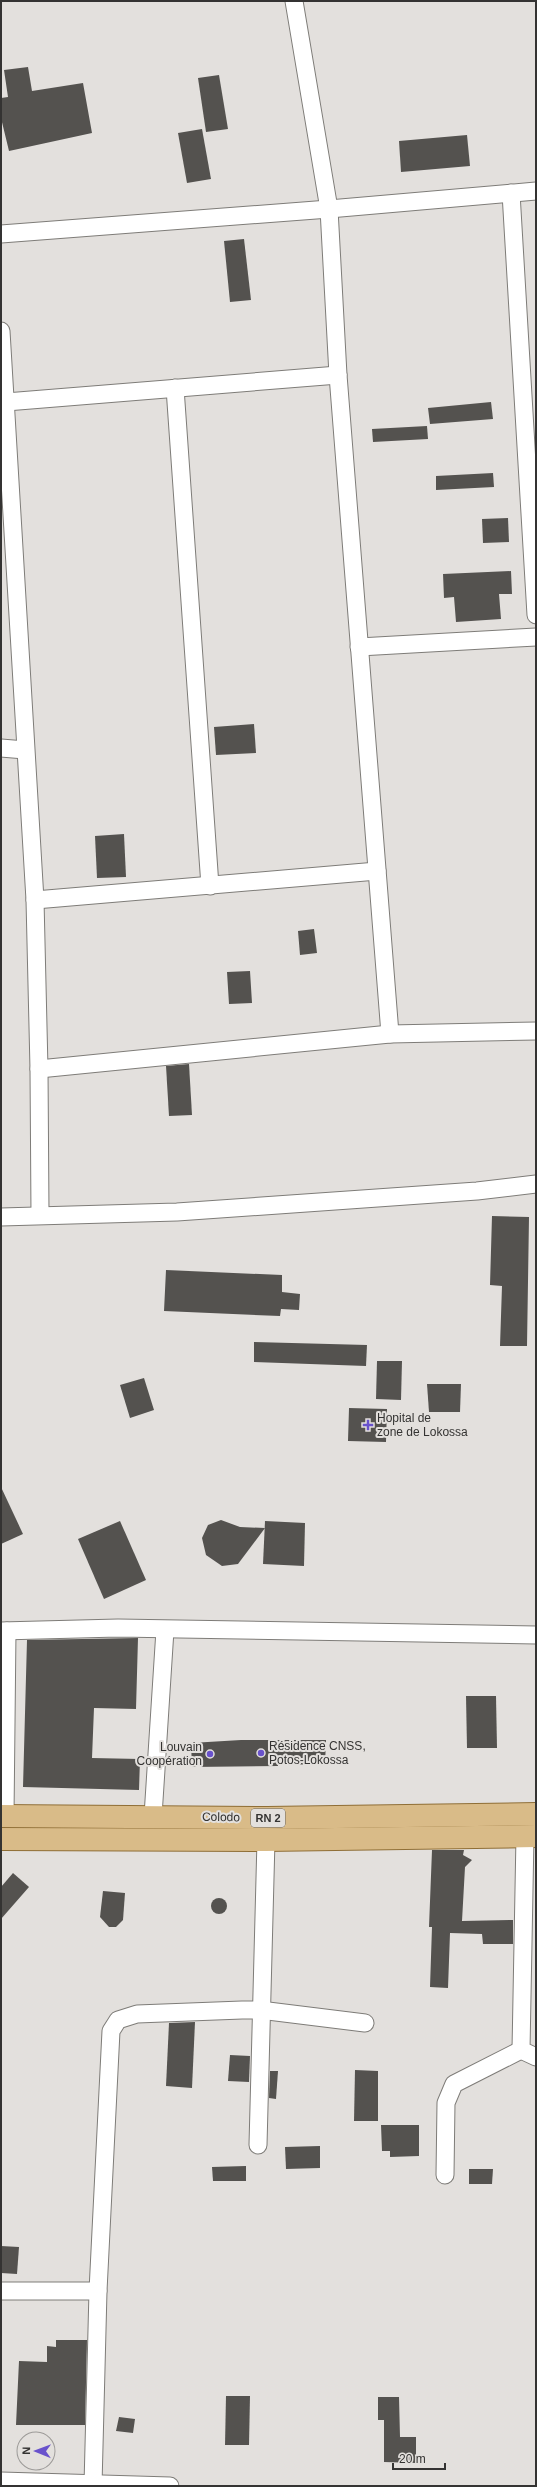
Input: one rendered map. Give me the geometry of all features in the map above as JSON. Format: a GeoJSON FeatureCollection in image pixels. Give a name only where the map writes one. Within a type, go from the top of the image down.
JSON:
{"type":"FeatureCollection","features":[{"type":"Feature","properties":{"kind":"main road","name":"Colodo"},"geometry":{"type":"LineString","coordinates":[[3,1816],[267,1818],[536,1814]]}},
{"type":"Feature","properties":{"kind":"main road","name":"Colodo"},"geometry":{"type":"LineString","coordinates":[[1,1838],[266,1840],[530,1836]]}},
{"type":"Feature","properties":{"kind":"street"},"geometry":{"type":"LineString","coordinates":[[294,1],[329,209],[338,375],[390,1034]]}},
{"type":"Feature","properties":{"kind":"street"},"geometry":{"type":"LineString","coordinates":[[1,234],[329,209],[536,191]]}},
{"type":"Feature","properties":{"kind":"street"},"geometry":{"type":"LineString","coordinates":[[511,193],[536,615]]}},
{"type":"Feature","properties":{"kind":"street"},"geometry":{"type":"LineString","coordinates":[[1,331],[35,900],[39,1068],[40,1215]]}},
{"type":"Feature","properties":{"kind":"street"},"geometry":{"type":"LineString","coordinates":[[6,402],[338,375]]}},
{"type":"Feature","properties":{"kind":"street"},"geometry":{"type":"LineString","coordinates":[[175,388],[210,886]]}},
{"type":"Feature","properties":{"kind":"street"},"geometry":{"type":"LineString","coordinates":[[359,646],[536,637]]}},
{"type":"Feature","properties":{"kind":"street"},"geometry":{"type":"LineString","coordinates":[[1,748],[25,750]]}},
{"type":"Feature","properties":{"kind":"street"},"geometry":{"type":"LineString","coordinates":[[35,900],[377,871]]}},
{"type":"Feature","properties":{"kind":"street"},"geometry":{"type":"LineString","coordinates":[[39,1068],[390,1034],[536,1031]]}},
{"type":"Feature","properties":{"kind":"street"},"geometry":{"type":"LineString","coordinates":[[1,1217],[178,1212],[477,1191],[536,1184]]}},
{"type":"Feature","properties":{"kind":"street"},"geometry":{"type":"LineString","coordinates":[[3,1816],[4,1631],[118,1628],[165,1630],[536,1635]]}},
{"type":"Feature","properties":{"kind":"street"},"geometry":{"type":"LineString","coordinates":[[153,1816],[165,1630]]}},
{"type":"Feature","properties":{"kind":"street"},"geometry":{"type":"LineString","coordinates":[[445,2175],[446,2103],[454,2084],[529,2053],[530,1836]]}},
{"type":"Feature","properties":{"kind":"street"},"geometry":{"type":"LineString","coordinates":[[258,2145],[260,2010],[266,1840]]}},
{"type":"Feature","properties":{"kind":"street"},"geometry":{"type":"LineString","coordinates":[[93,2485],[98,2291],[111,2031],[118,2020],[137,2014],[260,2010],[365,2023]]}},
{"type":"Feature","properties":{"kind":"street"},"geometry":{"type":"LineString","coordinates":[[1,2291],[98,2291]]}},
{"type":"Feature","properties":{"kind":"street"},"geometry":{"type":"LineString","coordinates":[[1,2481],[93,2485],[170,2486]]}},
{"type":"Feature","properties":{"kind":"building"},"geometry":{"type":"Polygon","coordinates":[[[28,67],[32,91],[83,83],[92,133],[9,151],[1,118],[1,98],[8,97],[4,70],[28,67]]]}},
{"type":"Feature","properties":{"kind":"building"},"geometry":{"type":"Polygon","coordinates":[[[219,75],[228,129],[206,132],[198,78],[219,75]]]}},
{"type":"Feature","properties":{"kind":"building"},"geometry":{"type":"Polygon","coordinates":[[[202,129],[211,179],[187,183],[178,133],[202,129]]]}},
{"type":"Feature","properties":{"kind":"building"},"geometry":{"type":"Polygon","coordinates":[[[467,135],[470,166],[401,172],[399,141],[467,135]]]}},
{"type":"Feature","properties":{"kind":"building"},"geometry":{"type":"Polygon","coordinates":[[[244,239],[251,300],[230,302],[224,241],[244,239]]]}},
{"type":"Feature","properties":{"kind":"building"},"geometry":{"type":"Polygon","coordinates":[[[491,402],[493,419],[430,424],[428,408],[491,402]]]}},
{"type":"Feature","properties":{"kind":"building"},"geometry":{"type":"Polygon","coordinates":[[[427,426],[428,439],[373,442],[372,429],[427,426]]]}},
{"type":"Feature","properties":{"kind":"building"},"geometry":{"type":"Polygon","coordinates":[[[493,473],[494,487],[436,490],[436,476],[493,473]]]}},
{"type":"Feature","properties":{"kind":"building"},"geometry":{"type":"Polygon","coordinates":[[[508,518],[509,542],[483,543],[482,519],[508,518]]]}},
{"type":"Feature","properties":{"kind":"building"},"geometry":{"type":"Polygon","coordinates":[[[511,571],[512,594],[499,594],[501,619],[456,622],[454,597],[444,598],[443,574],[511,571]]]}},
{"type":"Feature","properties":{"kind":"building"},"geometry":{"type":"Polygon","coordinates":[[[254,724],[256,753],[216,755],[214,727],[254,724]]]}},
{"type":"Feature","properties":{"kind":"building"},"geometry":{"type":"Polygon","coordinates":[[[124,834],[126,877],[97,878],[95,836],[124,834]]]}},
{"type":"Feature","properties":{"kind":"building"},"geometry":{"type":"Polygon","coordinates":[[[314,929],[317,953],[300,955],[298,931],[314,929]]]}},
{"type":"Feature","properties":{"kind":"building"},"geometry":{"type":"Polygon","coordinates":[[[250,971],[252,1003],[229,1004],[227,972],[250,971]]]}},
{"type":"Feature","properties":{"kind":"building"},"geometry":{"type":"Polygon","coordinates":[[[189,1064],[192,1115],[169,1116],[166,1066],[189,1064]]]}},
{"type":"Feature","properties":{"kind":"building"},"geometry":{"type":"Polygon","coordinates":[[[492,1216],[529,1217],[527,1346],[500,1346],[502,1286],[490,1285],[492,1216]]]}},
{"type":"Feature","properties":{"kind":"building"},"geometry":{"type":"Polygon","coordinates":[[[166,1270],[282,1275],[282,1292],[300,1294],[299,1310],[281,1309],[280,1316],[164,1311],[166,1270]]]}},
{"type":"Feature","properties":{"kind":"building"},"geometry":{"type":"Polygon","coordinates":[[[254,1342],[367,1345],[366,1366],[254,1362],[254,1342]]]}},
{"type":"Feature","properties":{"kind":"building"},"geometry":{"type":"Polygon","coordinates":[[[377,1361],[402,1361],[401,1400],[376,1399],[377,1361]]]}},
{"type":"Feature","properties":{"kind":"building"},"geometry":{"type":"Polygon","coordinates":[[[144,1378],[154,1410],[130,1418],[120,1385],[144,1378]]]}},
{"type":"Feature","properties":{"kind":"building"},"geometry":{"type":"Polygon","coordinates":[[[427,1384],[461,1384],[460,1412],[429,1412],[427,1384]]]}},
{"type":"Feature","properties":{"kind":"building","name":"Hopital de zone de Lokossa"},"geometry":{"type":"Polygon","coordinates":[[[349,1408],[387,1409],[386,1442],[348,1441],[349,1408]]]}},
{"type":"Feature","properties":{"kind":"building"},"geometry":{"type":"Polygon","coordinates":[[[1,1487],[23,1534],[1,1544],[1,1487]]]}},
{"type":"Feature","properties":{"kind":"building"},"geometry":{"type":"Polygon","coordinates":[[[221,1520],[240,1527],[265,1528],[238,1564],[222,1566],[206,1555],[202,1538],[208,1525],[221,1520]]]}},
{"type":"Feature","properties":{"kind":"building"},"geometry":{"type":"Polygon","coordinates":[[[120,1521],[146,1580],[104,1599],[78,1539],[120,1521]]]}},
{"type":"Feature","properties":{"kind":"building"},"geometry":{"type":"Polygon","coordinates":[[[265,1521],[305,1523],[304,1566],[263,1564],[265,1521]]]}},
{"type":"Feature","properties":{"kind":"building"},"geometry":{"type":"Polygon","coordinates":[[[138,1638],[136,1709],[94,1708],[92,1758],[140,1759],[139,1790],[23,1787],[27,1640],[138,1638]]]}},
{"type":"Feature","properties":{"kind":"building"},"geometry":{"type":"Polygon","coordinates":[[[466,1696],[496,1696],[497,1748],[467,1748],[466,1696]]]}},
{"type":"Feature","properties":{"kind":"building"},"geometry":{"type":"Polygon","coordinates":[[[241,1740],[326,1740],[325,1765],[278,1764],[278,1766],[192,1767],[191,1743],[241,1740]]]}},
{"type":"Feature","properties":{"kind":"building"},"geometry":{"type":"Polygon","coordinates":[[[432,1850],[464,1850],[463,1855],[472,1860],[465,1867],[462,1921],[513,1920],[513,1944],[483,1944],[482,1934],[450,1933],[448,1988],[430,1987],[432,1927],[429,1927],[432,1850]]]}},
{"type":"Feature","properties":{"kind":"building"},"geometry":{"type":"Polygon","coordinates":[[[13,1873],[29,1887],[1,1919],[1,1887],[13,1873]]]}},
{"type":"Feature","properties":{"kind":"building"},"geometry":{"type":"Polygon","coordinates":[[[103,1891],[125,1893],[123,1920],[116,1927],[109,1927],[100,1917],[103,1891]]]}},
{"type":"Feature","properties":{"kind":"building"},"geometry":{"type":"Polygon","coordinates":[[[216,1898],[222,1898],[227,1903],[225,1912],[222,1914],[216,1914],[211,1909],[211,1903],[216,1898]]]}},
{"type":"Feature","properties":{"kind":"building"},"geometry":{"type":"Polygon","coordinates":[[[195,2022],[192,2088],[166,2086],[169,2023],[195,2022]]]}},
{"type":"Feature","properties":{"kind":"building"},"geometry":{"type":"Polygon","coordinates":[[[230,2055],[250,2056],[249,2082],[228,2081],[230,2055]]]}},
{"type":"Feature","properties":{"kind":"building"},"geometry":{"type":"Polygon","coordinates":[[[355,2070],[378,2071],[378,2121],[354,2121],[355,2070]]]}},
{"type":"Feature","properties":{"kind":"building"},"geometry":{"type":"Polygon","coordinates":[[[270,2071],[278,2071],[276,2099],[269,2098],[270,2071]]]}},
{"type":"Feature","properties":{"kind":"building"},"geometry":{"type":"Polygon","coordinates":[[[381,2125],[419,2125],[419,2156],[390,2157],[390,2151],[382,2151],[381,2125]]]}},
{"type":"Feature","properties":{"kind":"building"},"geometry":{"type":"Polygon","coordinates":[[[320,2146],[320,2168],[286,2169],[285,2147],[320,2146]]]}},
{"type":"Feature","properties":{"kind":"building"},"geometry":{"type":"Polygon","coordinates":[[[246,2166],[246,2181],[213,2181],[212,2167],[246,2166]]]}},
{"type":"Feature","properties":{"kind":"building"},"geometry":{"type":"Polygon","coordinates":[[[469,2169],[493,2169],[492,2184],[469,2184],[469,2169]]]}},
{"type":"Feature","properties":{"kind":"building"},"geometry":{"type":"Polygon","coordinates":[[[1,2246],[19,2247],[17,2274],[1,2273],[1,2246]]]}},
{"type":"Feature","properties":{"kind":"building"},"geometry":{"type":"Polygon","coordinates":[[[56,2340],[87,2340],[85,2425],[16,2425],[19,2361],[47,2362],[47,2346],[56,2347],[56,2340]]]}},
{"type":"Feature","properties":{"kind":"building"},"geometry":{"type":"Polygon","coordinates":[[[226,2396],[250,2396],[249,2445],[225,2445],[226,2396]]]}},
{"type":"Feature","properties":{"kind":"building"},"geometry":{"type":"Polygon","coordinates":[[[378,2397],[399,2397],[400,2437],[416,2437],[416,2463],[384,2462],[384,2420],[378,2420],[378,2397]]]}},
{"type":"Feature","properties":{"kind":"building"},"geometry":{"type":"Polygon","coordinates":[[[119,2417],[135,2419],[133,2433],[116,2431],[119,2417]]]}},
{"type":"Feature","properties":{"kind":"place","name":"Hopital de zone de Lokossa"},"geometry":{"type":"Point","coordinates":[368,1425]}},
{"type":"Feature","properties":{"kind":"place","name":"Résidence CNSS, Potos-Lokossa"},"geometry":{"type":"Point","coordinates":[261,1753]}},
{"type":"Feature","properties":{"kind":"place","name":"Louvain Coopération"},"geometry":{"type":"Point","coordinates":[210,1754]}}]}
